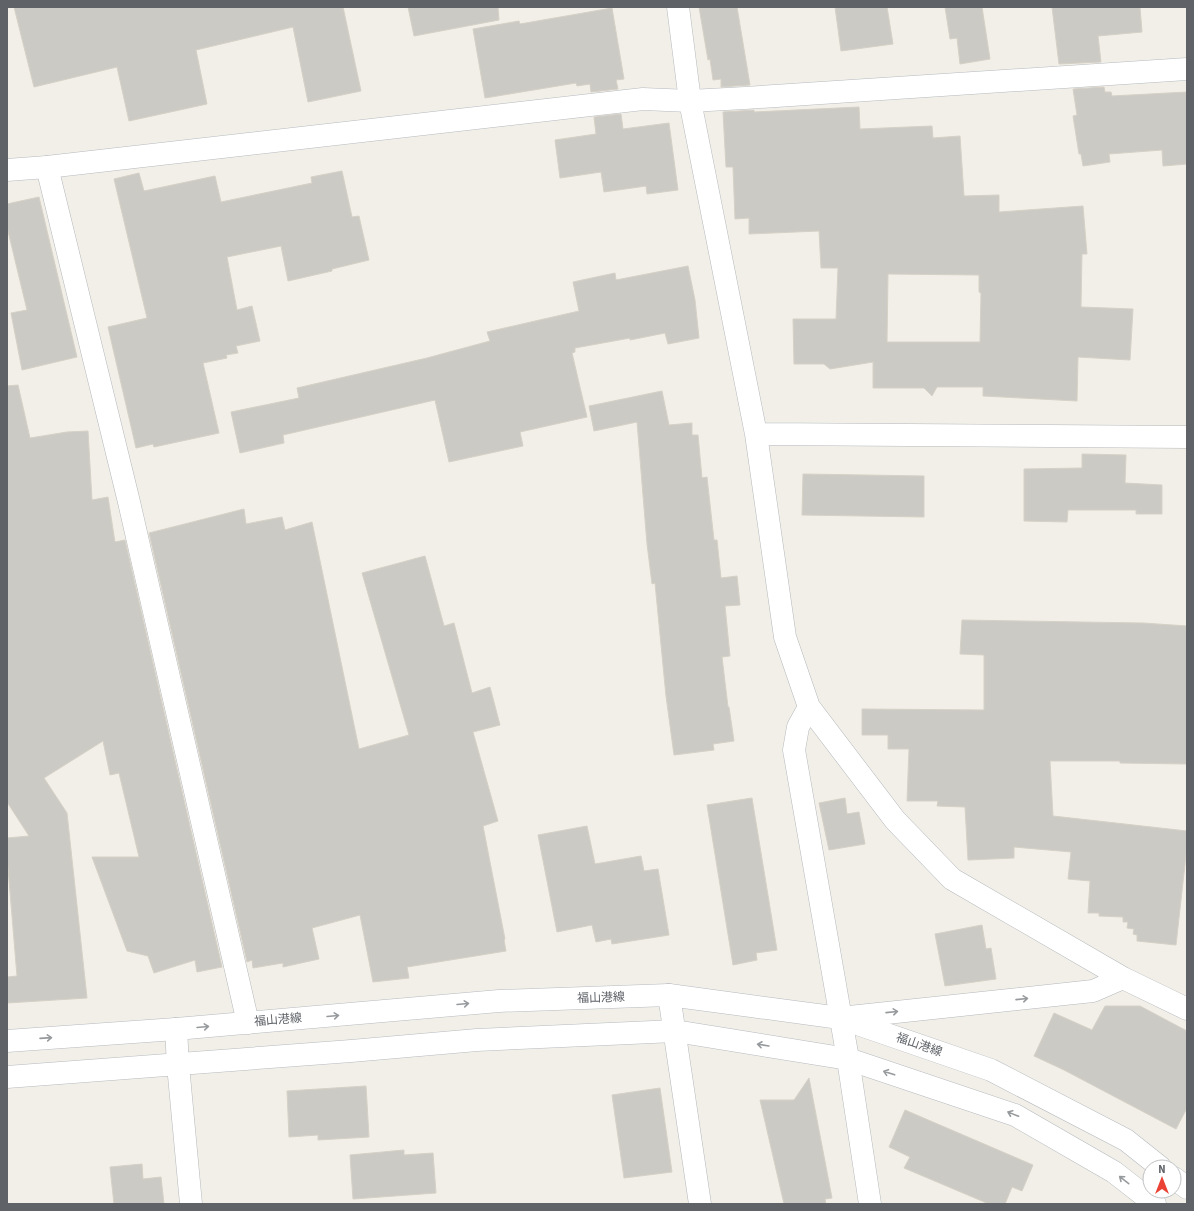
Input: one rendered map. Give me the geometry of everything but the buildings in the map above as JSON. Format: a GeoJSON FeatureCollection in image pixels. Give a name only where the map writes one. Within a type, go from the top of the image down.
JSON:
{"type":"FeatureCollection","features":[{"type":"Feature","properties":{"kind":"street"},"geometry":{"type":"LineString","coordinates":[[678,7],[690,101],[756,434],[785,637],[809,707],[895,820],[952,879],[1123,978],[1187,1009]]}},
{"type":"Feature","properties":{"kind":"street"},"geometry":{"type":"LineString","coordinates":[[7,170],[47,167],[643,99],[690,101],[1187,70]]}},
{"type":"Feature","properties":{"kind":"street"},"geometry":{"type":"LineString","coordinates":[[47,167],[129,502],[248,1023]]}},
{"type":"Feature","properties":{"kind":"street"},"geometry":{"type":"LineString","coordinates":[[756,434],[1187,437]]}},
{"type":"Feature","properties":{"kind":"street"},"geometry":{"type":"LineString","coordinates":[[809,707],[798,727],[794,750],[848,1059],[870,1204]]}},
{"type":"Feature","properties":{"kind":"street"},"geometry":{"type":"LineString","coordinates":[[840,1018],[1093,991],[1123,978]]}},
{"type":"Feature","properties":{"kind":"street"},"geometry":{"type":"LineString","coordinates":[[669,995],[700,1204]]}},
{"type":"Feature","properties":{"kind":"street","name":"福山港線"},"geometry":{"type":"LineString","coordinates":[[7,1041],[176,1029],[499,1001],[669,995],[840,1018],[991,1070],[1126,1140],[1150,1159]]}},
{"type":"Feature","properties":{"kind":"street"},"geometry":{"type":"LineString","coordinates":[[176,1029],[191,1204]]}},
{"type":"Feature","properties":{"kind":"street"},"geometry":{"type":"LineString","coordinates":[[7,1077],[178,1065],[477,1040],[675,1031],[848,1059],[1015,1115],[1114,1172],[1155,1204]]}}]}
